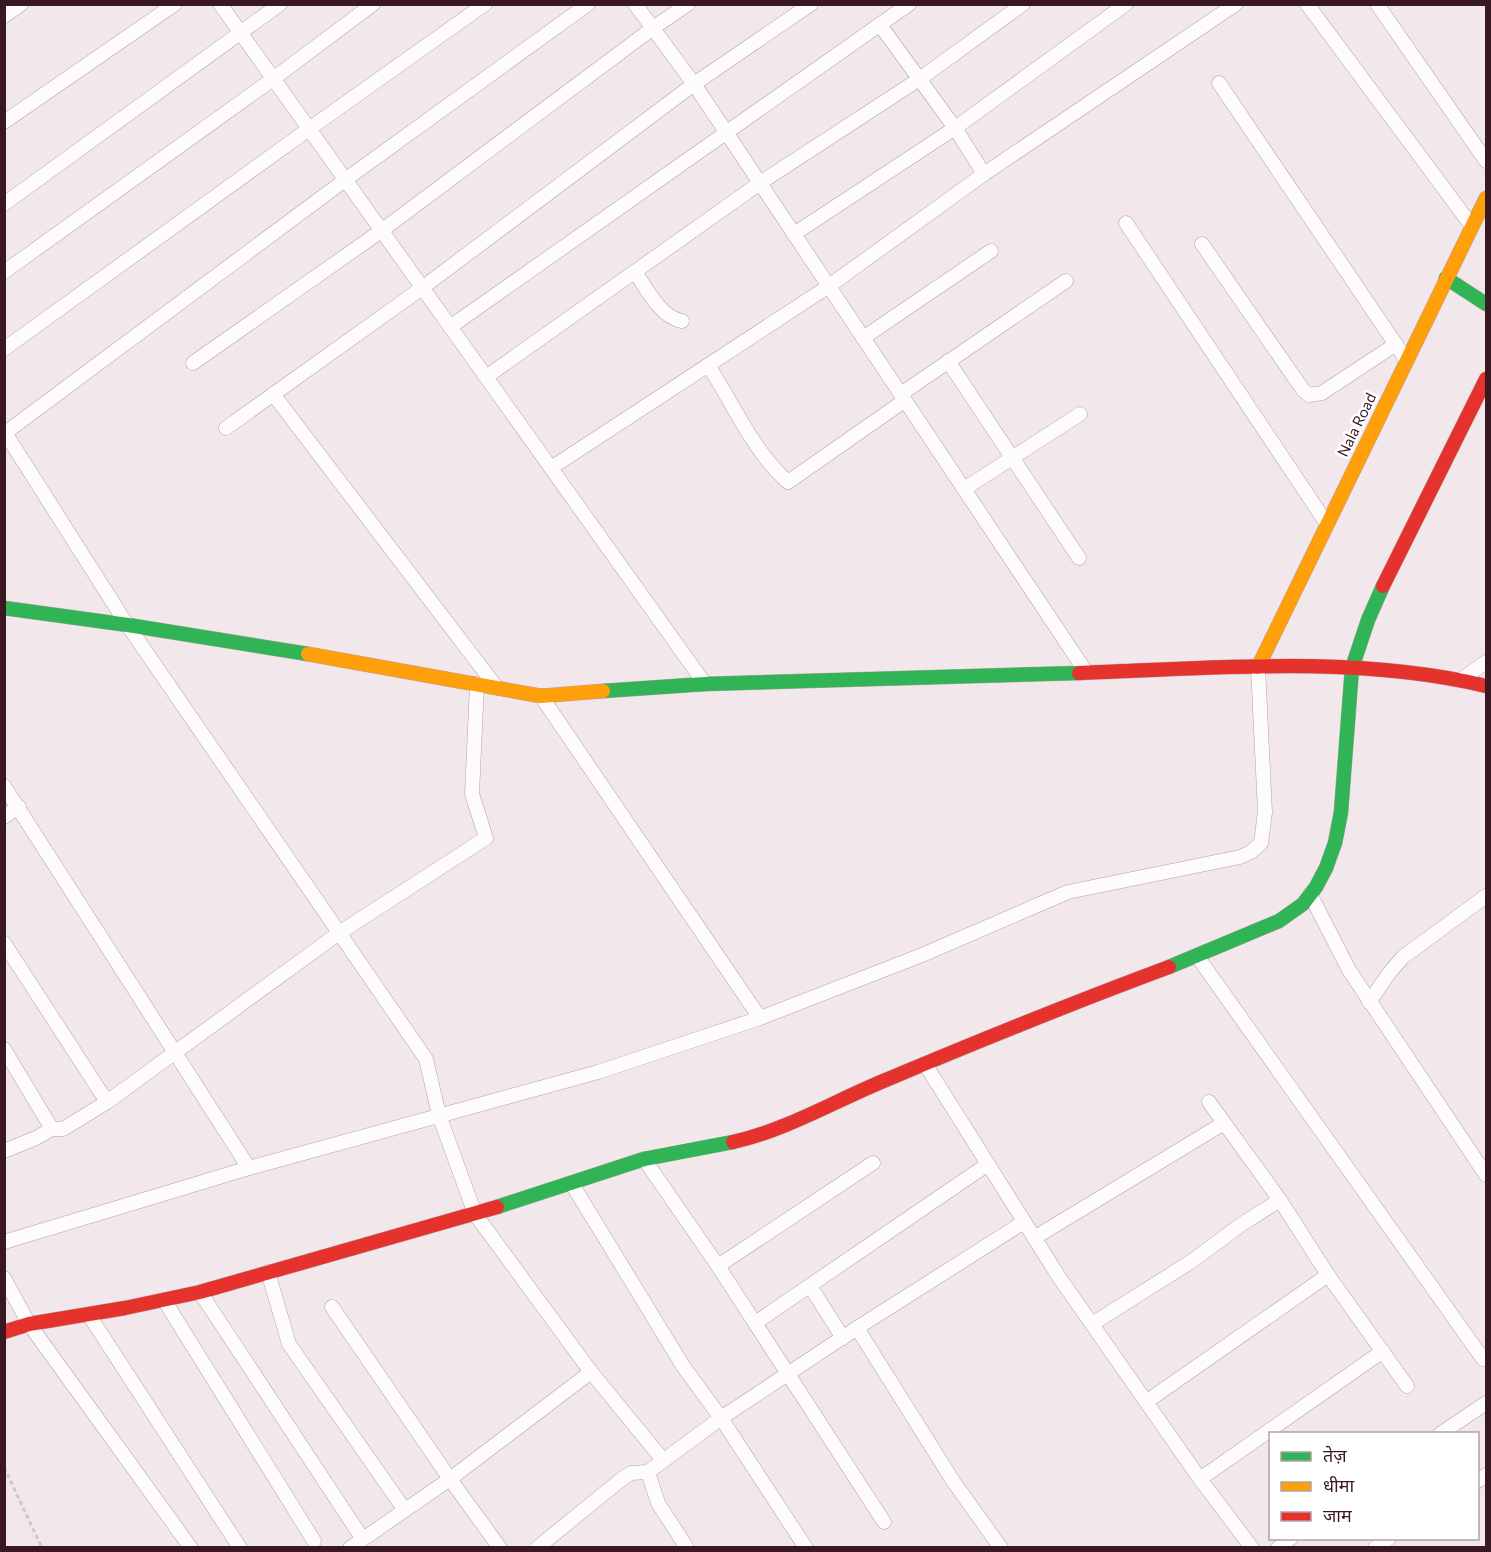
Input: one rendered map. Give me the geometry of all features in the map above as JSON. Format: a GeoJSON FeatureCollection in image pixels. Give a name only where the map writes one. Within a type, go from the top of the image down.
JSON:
{"type":"FeatureCollection","features":[{"type":"Feature","properties":{"kind":"street"},"geometry":{"type":"LineString","coordinates":[[4,16],[21,4]]}},
{"type":"Feature","properties":{"kind":"street"},"geometry":{"type":"LineString","coordinates":[[4,122],[175,4]]}},
{"type":"Feature","properties":{"kind":"street"},"geometry":{"type":"LineString","coordinates":[[220,4],[705,684]]}},
{"type":"Feature","properties":{"kind":"street"},"geometry":{"type":"LineString","coordinates":[[4,204],[280,4]]}},
{"type":"Feature","properties":{"kind":"street"},"geometry":{"type":"LineString","coordinates":[[4,272],[273,79],[373,4]]}},
{"type":"Feature","properties":{"kind":"street"},"geometry":{"type":"LineString","coordinates":[[4,349],[485,4]]}},
{"type":"Feature","properties":{"kind":"street"},"geometry":{"type":"LineString","coordinates":[[588,4],[345,180],[5,432],[128,625],[426,1059],[439,1115],[475,1214],[591,1372],[663,1460]]}},
{"type":"Feature","properties":{"kind":"street"},"geometry":{"type":"LineString","coordinates":[[635,4],[694,84],[1086,672]]}},
{"type":"Feature","properties":{"kind":"street"},"geometry":{"type":"LineString","coordinates":[[193,363],[381,231],[653,27],[688,4]]}},
{"type":"Feature","properties":{"kind":"street"},"geometry":{"type":"LineString","coordinates":[[226,428],[423,288],[694,84],[811,4]]}},
{"type":"Feature","properties":{"kind":"street"},"geometry":{"type":"LineString","coordinates":[[450,327],[909,4]]}},
{"type":"Feature","properties":{"kind":"street"},"geometry":{"type":"LineString","coordinates":[[486,377],[760,183],[921,78],[1023,4]]}},
{"type":"Feature","properties":{"kind":"street"},"geometry":{"type":"LineString","coordinates":[[794,234],[955,128],[1126,4]]}},
{"type":"Feature","properties":{"kind":"street"},"geometry":{"type":"LineString","coordinates":[[551,468],[829,286],[984,174],[1236,4]]}},
{"type":"Feature","properties":{"kind":"street"},"geometry":{"type":"LineString","coordinates":[[1307,4],[1471,225]]}},
{"type":"Feature","properties":{"kind":"street"},"geometry":{"type":"LineString","coordinates":[[1377,4],[1486,161]]}},
{"type":"Feature","properties":{"kind":"street"},"geometry":{"type":"LineString","coordinates":[[880,25],[921,78],[984,174]]}},
{"type":"Feature","properties":{"kind":"street"},"geometry":{"type":"LineString","coordinates":[[1219,83],[1407,361]]}},
{"type":"Feature","properties":{"kind":"street","name":"Nala Road"},"geometry":{"type":"LineString","coordinates":[[1258,667],[1407,361],[1451,282],[1471,225],[1486,198]]}},
{"type":"Feature","properties":{"kind":"street"},"geometry":{"type":"LineString","coordinates":[[1126,223],[1327,524]]}},
{"type":"Feature","properties":{"kind":"street"},"geometry":{"type":"LineString","coordinates":[[1202,244],[1303,390],[1309,395],[1322,393],[1396,344]]}},
{"type":"Feature","properties":{"kind":"street"},"geometry":{"type":"LineString","coordinates":[[864,338],[991,251]]}},
{"type":"Feature","properties":{"kind":"street"},"geometry":{"type":"LineString","coordinates":[[635,272],[665,314],[673,320],[682,321]]}},
{"type":"Feature","properties":{"kind":"street"},"geometry":{"type":"LineString","coordinates":[[901,394],[1066,281]]}},
{"type":"Feature","properties":{"kind":"street"},"geometry":{"type":"LineString","coordinates":[[1451,282],[1486,304]]}},
{"type":"Feature","properties":{"kind":"street"},"geometry":{"type":"LineString","coordinates":[[948,361],[1079,558]]}},
{"type":"Feature","properties":{"kind":"street"},"geometry":{"type":"LineString","coordinates":[[708,365],[746,429],[779,475],[788,482],[904,401],[901,394]]}},
{"type":"Feature","properties":{"kind":"street"},"geometry":{"type":"LineString","coordinates":[[4,1332],[29,1324],[88,1315],[200,1292],[475,1214],[644,1159],[736,1141],[777,1130],[867,1088],[1047,1013],[1197,956],[1279,921],[1303,904],[1326,868],[1335,843],[1341,812],[1347,668],[1389,574],[1486,379]]}},
{"type":"Feature","properties":{"kind":"street"},"geometry":{"type":"LineString","coordinates":[[273,394],[497,688]]}},
{"type":"Feature","properties":{"kind":"street"},"geometry":{"type":"LineString","coordinates":[[964,489],[1080,414]]}},
{"type":"Feature","properties":{"kind":"street"},"geometry":{"type":"LineString","coordinates":[[4,608],[128,625],[346,660],[541,696],[705,684],[1274,667],[1347,668],[1461,679],[1484,685],[1486,699]]}},
{"type":"Feature","properties":{"kind":"street"},"geometry":{"type":"LineString","coordinates":[[1461,679],[1486,662]]}},
{"type":"Feature","properties":{"kind":"street"},"geometry":{"type":"LineString","coordinates":[[4,1242],[249,1168],[598,1072],[760,1018],[954,942],[1068,892],[1240,857],[1251,852],[1261,843],[1265,813],[1258,667]]}},
{"type":"Feature","properties":{"kind":"street"},"geometry":{"type":"LineString","coordinates":[[4,1151],[52,1129],[63,1129],[107,1102],[339,933],[486,838],[472,794],[477,684]]}},
{"type":"Feature","properties":{"kind":"street"},"geometry":{"type":"LineString","coordinates":[[541,696],[760,1018]]}},
{"type":"Feature","properties":{"kind":"street"},"geometry":{"type":"LineString","coordinates":[[4,786],[249,1168]]}},
{"type":"Feature","properties":{"kind":"street"},"geometry":{"type":"LineString","coordinates":[[4,817],[19,807]]}},
{"type":"Feature","properties":{"kind":"street"},"geometry":{"type":"LineString","coordinates":[[1310,894],[1349,970],[1369,1002],[1486,1175]]}},
{"type":"Feature","properties":{"kind":"street"},"geometry":{"type":"LineString","coordinates":[[1369,1002],[1403,957],[1486,896]]}},
{"type":"Feature","properties":{"kind":"street"},"geometry":{"type":"LineString","coordinates":[[4,943],[107,1102]]}},
{"type":"Feature","properties":{"kind":"street"},"geometry":{"type":"LineString","coordinates":[[1197,956],[1483,1359],[1486,1356]]}},
{"type":"Feature","properties":{"kind":"street"},"geometry":{"type":"LineString","coordinates":[[4,1049],[52,1129]]}},
{"type":"Feature","properties":{"kind":"street"},"geometry":{"type":"LineString","coordinates":[[925,1064],[1034,1238],[1092,1324],[1200,1479],[1252,1548]]}},
{"type":"Feature","properties":{"kind":"street"},"geometry":{"type":"LineString","coordinates":[[1209,1102],[1280,1200],[1328,1275],[1407,1386]]}},
{"type":"Feature","properties":{"kind":"street"},"geometry":{"type":"LineString","coordinates":[[1034,1238],[1224,1123]]}},
{"type":"Feature","properties":{"kind":"street"},"geometry":{"type":"LineString","coordinates":[[644,1159],[718,1266],[884,1522]]}},
{"type":"Feature","properties":{"kind":"street"},"geometry":{"type":"LineString","coordinates":[[718,1266],[873,1163]]}},
{"type":"Feature","properties":{"kind":"street"},"geometry":{"type":"LineString","coordinates":[[755,1323],[988,1164]]}},
{"type":"Feature","properties":{"kind":"street"},"geometry":{"type":"LineString","coordinates":[[572,1184],[683,1366],[721,1418],[806,1548]]}},
{"type":"Feature","properties":{"kind":"street"},"geometry":{"type":"LineString","coordinates":[[1092,1324],[1192,1262],[1242,1224],[1280,1200]]}},
{"type":"Feature","properties":{"kind":"street"},"geometry":{"type":"LineString","coordinates":[[537,1548],[623,1478],[631,1473],[648,1472],[721,1418],[1024,1222]]}},
{"type":"Feature","properties":{"kind":"street"},"geometry":{"type":"LineString","coordinates":[[268,1272],[289,1344],[404,1509]]}},
{"type":"Feature","properties":{"kind":"street"},"geometry":{"type":"LineString","coordinates":[[1146,1402],[1328,1275]]}},
{"type":"Feature","properties":{"kind":"street"},"geometry":{"type":"LineString","coordinates":[[4,1278],[29,1324],[191,1548]]}},
{"type":"Feature","properties":{"kind":"street"},"geometry":{"type":"LineString","coordinates":[[810,1286],[843,1338]]}},
{"type":"Feature","properties":{"kind":"street"},"geometry":{"type":"LineString","coordinates":[[200,1292],[362,1538]]}},
{"type":"Feature","properties":{"kind":"street"},"geometry":{"type":"LineString","coordinates":[[164,1300],[314,1541]]}},
{"type":"Feature","properties":{"kind":"street"},"geometry":{"type":"LineString","coordinates":[[332,1307],[450,1479],[501,1548]]}},
{"type":"Feature","properties":{"kind":"street"},"geometry":{"type":"LineString","coordinates":[[88,1315],[240,1548]]}},
{"type":"Feature","properties":{"kind":"street"},"geometry":{"type":"LineString","coordinates":[[857,1328],[953,1481],[1000,1548]]}},
{"type":"Feature","properties":{"kind":"street"},"geometry":{"type":"LineString","coordinates":[[1200,1479],[1383,1351]]}},
{"type":"Feature","properties":{"kind":"street"},"geometry":{"type":"LineString","coordinates":[[350,1548],[450,1479],[591,1372]]}},
{"type":"Feature","properties":{"kind":"street"},"geometry":{"type":"LineString","coordinates":[[1443,1432],[1486,1403]]}},
{"type":"Feature","properties":{"kind":"street"},"geometry":{"type":"LineString","coordinates":[[648,1472],[658,1503],[687,1548]]}},
{"type":"Feature","properties":{"kind":"path"},"geometry":{"type":"LineString","coordinates":[[4,1467],[42,1548]]}},
{"type":"Feature","properties":{"kind":"traffic: fast"},"geometry":{"type":"LineString","coordinates":[[1446,278],[1486,304]]}},
{"type":"Feature","properties":{"kind":"traffic: fast"},"geometry":{"type":"LineString","coordinates":[[1169,967],[1279,921],[1303,904],[1316,887],[1335,843],[1341,812],[1352,668],[1368,620],[1383,586]]}},
{"type":"Feature","properties":{"kind":"traffic: fast"},"geometry":{"type":"LineString","coordinates":[[4,608],[308,654]]}},
{"type":"Feature","properties":{"kind":"traffic: fast"},"geometry":{"type":"LineString","coordinates":[[603,691],[705,684],[1079,673]]}},
{"type":"Feature","properties":{"kind":"traffic: fast"},"geometry":{"type":"LineString","coordinates":[[497,1207],[644,1159],[733,1142]]}},
{"type":"Feature","properties":{"kind":"traffic: slow"},"geometry":{"type":"LineString","coordinates":[[1258,667],[1486,198]]}},
{"type":"Feature","properties":{"kind":"traffic: slow"},"geometry":{"type":"LineString","coordinates":[[308,654],[541,696],[603,691]]}},
{"type":"Feature","properties":{"kind":"traffic: jam"},"geometry":{"type":"LineString","coordinates":[[1383,586],[1486,379]]}},
{"type":"Feature","properties":{"kind":"traffic: jam"},"geometry":{"type":"LineString","coordinates":[[1079,673],[1232,667],[1335,667],[1437,676],[1486,686]]}},
{"type":"Feature","properties":{"kind":"traffic: jam"},"geometry":{"type":"LineString","coordinates":[[733,1142],[771,1131],[952,1052],[1169,967]]}},
{"type":"Feature","properties":{"kind":"traffic: jam"},"geometry":{"type":"LineString","coordinates":[[4,1332],[29,1324],[125,1308],[200,1292],[497,1207]]}}]}
